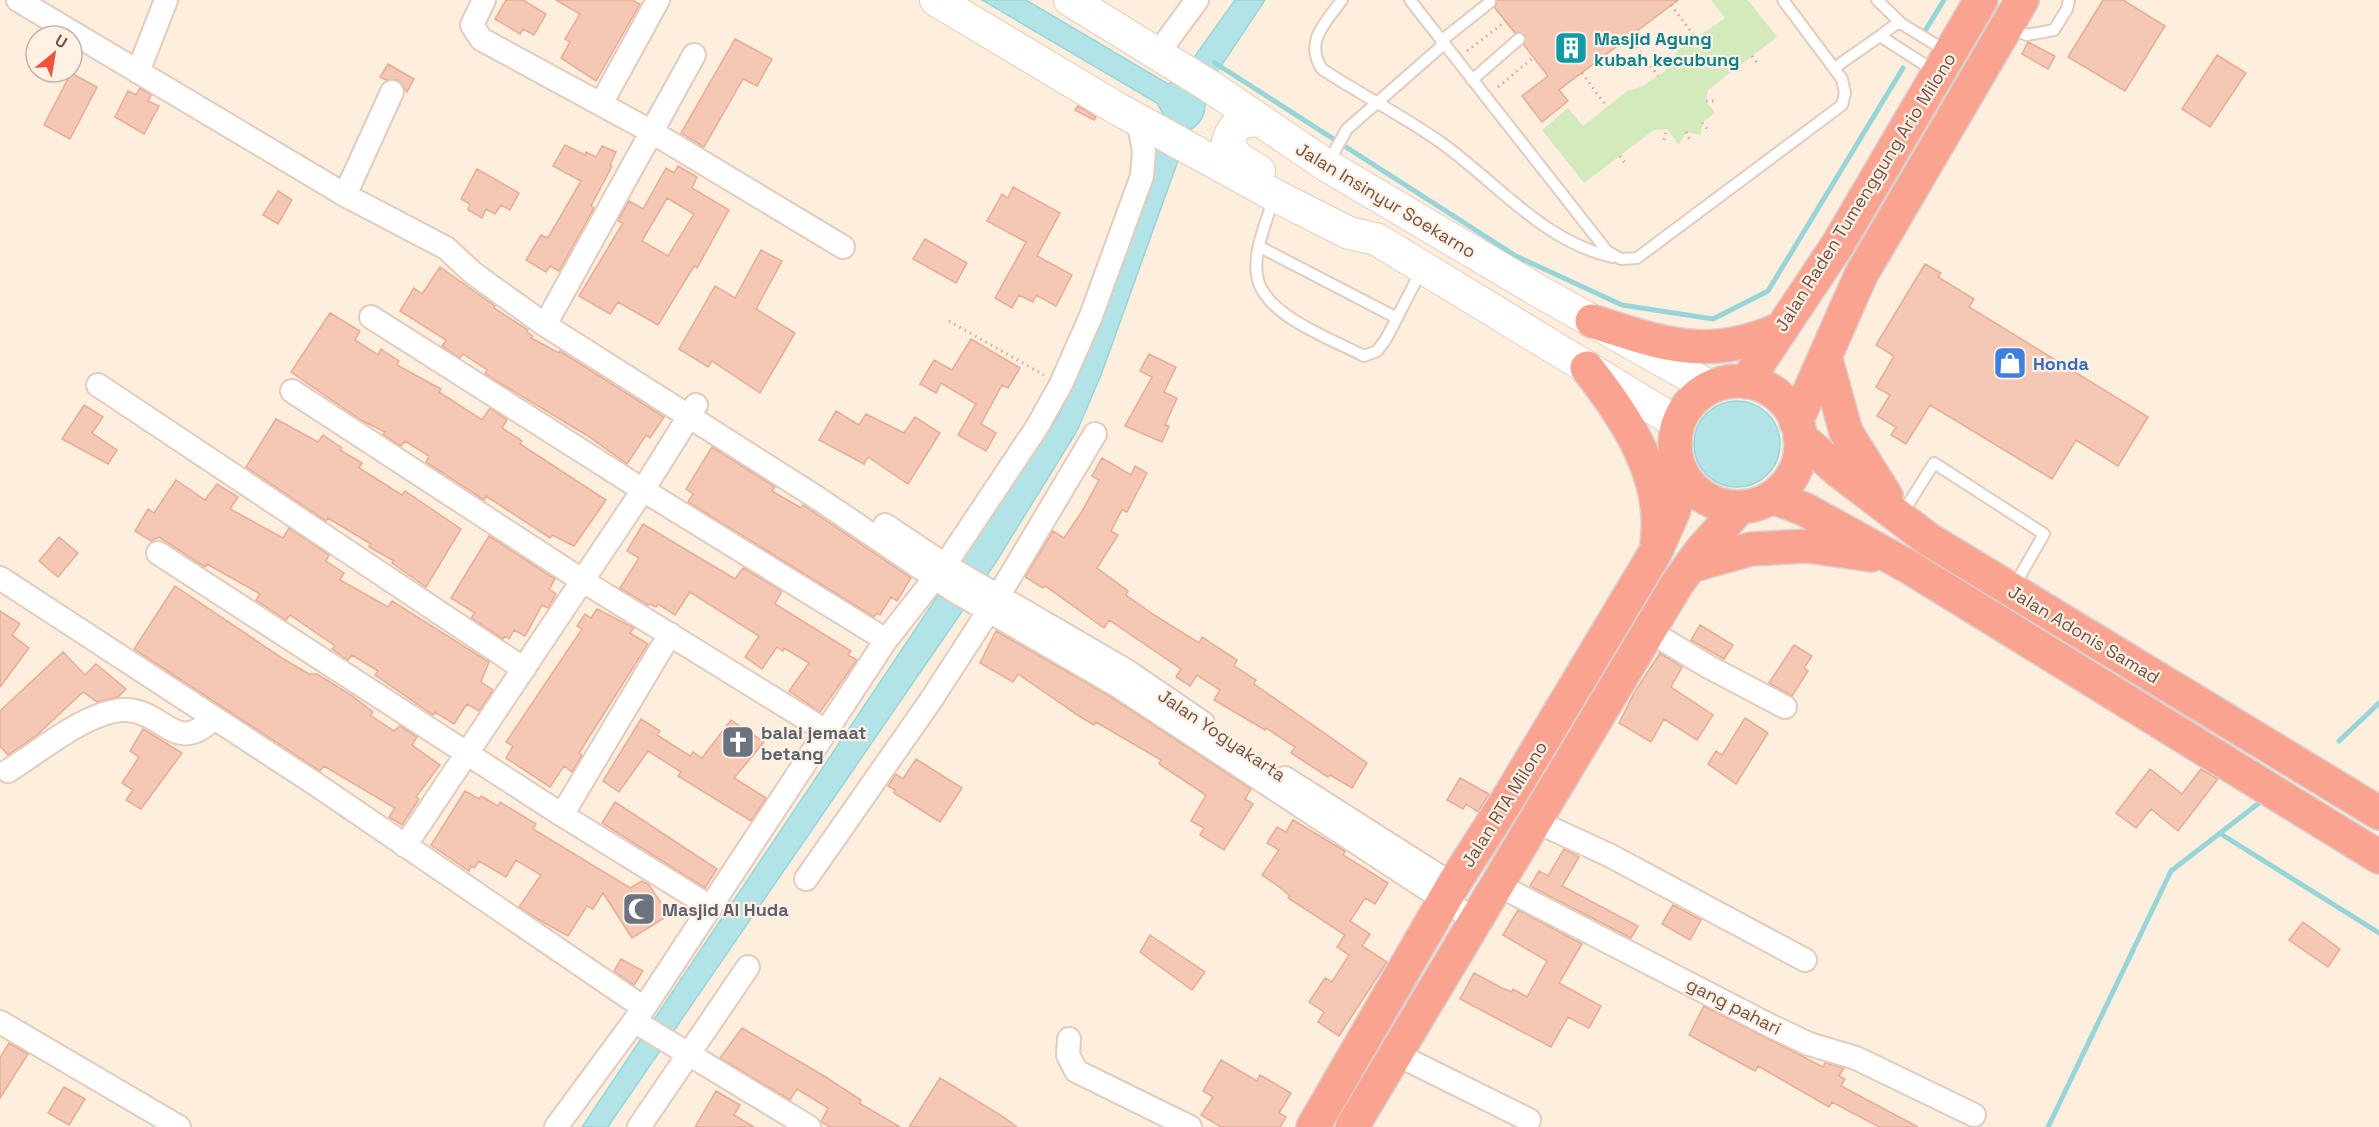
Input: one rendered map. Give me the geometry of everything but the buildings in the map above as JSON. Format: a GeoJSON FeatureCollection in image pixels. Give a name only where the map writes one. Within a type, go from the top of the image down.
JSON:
{"type":"FeatureCollection","features":[{"type":"Feature","properties":{"kind":"highway","name":"Jalan Raden Tumenggung Ario Milono"},"geometry":{"type":"LineString","coordinates":[[1746,382],[1838,244],[1981,0]]}},
{"type":"Feature","properties":{"kind":"highway","name":"Jalan Raden Tumenggung Ario Milono"},"geometry":{"type":"LineString","coordinates":[[1798,430],[1825,356],[1861,275],[2014,14]]}},
{"type":"Feature","properties":{"kind":"highway"},"geometry":{"type":"LineString","coordinates":[[1592,321],[1654,342],[1691,348],[1725,346],[1762,338],[1782,328]]}},
{"type":"Feature","properties":{"kind":"highway"},"geometry":{"type":"LineString","coordinates":[[1825,356],[1846,432],[1865,466],[1900,517]]}},
{"type":"Feature","properties":{"kind":"highway"},"geometry":{"type":"LineString","coordinates":[[1587,368],[1617,406],[1646,459],[1659,527],[1655,552]]}},
{"type":"Feature","properties":{"kind":"highway"},"geometry":{"type":"LineString","coordinates":[[1746,382],[1777,395],[1798,430],[1801,449],[1795,471],[1772,497],[1740,507],[1728,506],[1707,499],[1683,475],[1675,455],[1678,423],[1690,402],[1710,387],[1722,383],[1746,382]]}},
{"type":"Feature","properties":{"kind":"highway","name":"Jalan Adonis Samad"},"geometry":{"type":"LineString","coordinates":[[1798,430],[1928,539],[2379,813]]}},
{"type":"Feature","properties":{"kind":"highway","name":"Jalan RTA Milono"},"geometry":{"type":"LineString","coordinates":[[1313,1127],[1449,892],[1506,802],[1655,552],[1674,510],[1683,475]]}},
{"type":"Feature","properties":{"kind":"highway","name":"Jalan Adonis Samad"},"geometry":{"type":"LineString","coordinates":[[1772,497],[1804,509],[1909,567],[2379,857]]}},
{"type":"Feature","properties":{"kind":"highway","name":"Jalan RTA Milono"},"geometry":{"type":"LineString","coordinates":[[1352,1127],[1649,631],[1690,566],[1740,507]]}},
{"type":"Feature","properties":{"kind":"highway"},"geometry":{"type":"LineString","coordinates":[[1690,566],[1751,549],[1808,546],[1859,551],[1909,567],[1928,539]]}},
{"type":"Feature","properties":{"kind":"street"},"geometry":{"type":"LineString","coordinates":[[18,0],[345,195],[446,248],[473,273],[692,411],[819,499],[989,600],[1118,686],[1449,892],[1476,921]]}},
{"type":"Feature","properties":{"kind":"street"},"geometry":{"type":"LineString","coordinates":[[138,72],[166,0]]}},
{"type":"Feature","properties":{"kind":"street"},"geometry":{"type":"LineString","coordinates":[[484,0],[472,25],[481,39],[652,132],[843,247]]}},
{"type":"Feature","properties":{"kind":"street"},"geometry":{"type":"LineString","coordinates":[[601,104],[658,0]]}},
{"type":"Feature","properties":{"kind":"street"},"geometry":{"type":"LineString","coordinates":[[936,0],[1274,195],[1349,232],[1377,238]]}},
{"type":"Feature","properties":{"kind":"street","name":"Jalan Insinyur Soekarno"},"geometry":{"type":"LineString","coordinates":[[1070,0],[1158,53],[1259,120],[1330,160],[1542,293],[1710,387]]}},
{"type":"Feature","properties":{"kind":"street"},"geometry":{"type":"LineString","coordinates":[[1158,53],[1197,0]]}},
{"type":"Feature","properties":{"kind":"street"},"geometry":{"type":"LineString","coordinates":[[549,319],[694,55]]}},
{"type":"Feature","properties":{"kind":"street"},"geometry":{"type":"LineString","coordinates":[[556,1127],[643,1020],[711,907],[886,640],[949,576],[1061,384],[1090,316],[1142,176],[1144,151],[1175,137],[1198,139],[1220,121],[1220,102],[1202,81]]}},
{"type":"Feature","properties":{"kind":"street"},"geometry":{"type":"LineString","coordinates":[[345,195],[392,92]]}},
{"type":"Feature","properties":{"kind":"street"},"geometry":{"type":"LineString","coordinates":[[1259,120],[1243,121],[1231,131],[1228,141],[1236,158],[1377,238],[1422,268],[1678,423]]}},
{"type":"Feature","properties":{"kind":"street"},"geometry":{"type":"LineString","coordinates":[[1523,330],[1542,293]]}},
{"type":"Feature","properties":{"kind":"street"},"geometry":{"type":"LineString","coordinates":[[371,317],[643,490],[886,640]]}},
{"type":"Feature","properties":{"kind":"street"},"geometry":{"type":"LineString","coordinates":[[98,385],[524,669]]}},
{"type":"Feature","properties":{"kind":"street"},"geometry":{"type":"LineString","coordinates":[[292,391],[583,581],[826,731]]}},
{"type":"Feature","properties":{"kind":"street"},"geometry":{"type":"LineString","coordinates":[[405,846],[583,581],[692,411]]}},
{"type":"Feature","properties":{"kind":"street"},"geometry":{"type":"LineString","coordinates":[[806,879],[1095,434]]}},
{"type":"Feature","properties":{"kind":"street"},"geometry":{"type":"LineString","coordinates":[[158,553],[562,815],[711,907]]}},
{"type":"Feature","properties":{"kind":"street"},"geometry":{"type":"LineString","coordinates":[[0,578],[405,846],[682,1051],[809,1127]]}},
{"type":"Feature","properties":{"kind":"street"},"geometry":{"type":"LineString","coordinates":[[1649,631],[1709,667],[1785,707]]}},
{"type":"Feature","properties":{"kind":"street"},"geometry":{"type":"LineString","coordinates":[[562,815],[670,634]]}},
{"type":"Feature","properties":{"kind":"street"},"geometry":{"type":"LineString","coordinates":[[8,771],[81,724],[111,711],[129,710],[143,714],[179,733],[191,734],[201,730],[214,718]]}},
{"type":"Feature","properties":{"kind":"street"},"geometry":{"type":"LineString","coordinates":[[1534,821],[1609,855],[1805,960]]}},
{"type":"Feature","properties":{"kind":"street","name":"gang pahari"},"geometry":{"type":"LineString","coordinates":[[1498,885],[1768,1025],[1809,1044],[1856,1058],[1974,1115]]}},
{"type":"Feature","properties":{"kind":"street"},"geometry":{"type":"LineString","coordinates":[[639,1127],[682,1051],[748,967]]}},
{"type":"Feature","properties":{"kind":"street"},"geometry":{"type":"LineString","coordinates":[[0,1022],[179,1127]]}},
{"type":"Feature","properties":{"kind":"street"},"geometry":{"type":"LineString","coordinates":[[1069,1039],[1068,1055],[1076,1071],[1190,1127]]}},
{"type":"Feature","properties":{"kind":"street"},"geometry":{"type":"LineString","coordinates":[[1395,1054],[1529,1120]]}},
{"type":"Feature","properties":{"kind":"lane"},"geometry":{"type":"LineString","coordinates":[[1342,0],[1313,43],[1314,57],[1322,69],[1442,144],[1530,216],[1565,240],[1622,259],[1637,258],[1831,116],[1842,105],[1845,93],[1842,79],[1783,0]]}},
{"type":"Feature","properties":{"kind":"lane"},"geometry":{"type":"LineString","coordinates":[[1410,0],[1607,251],[1622,259]]}},
{"type":"Feature","properties":{"kind":"lane"},"geometry":{"type":"LineString","coordinates":[[1877,0],[1944,64]]}},
{"type":"Feature","properties":{"kind":"lane"},"geometry":{"type":"LineString","coordinates":[[2014,14],[2027,35],[2054,30],[2067,9],[2069,0]]}},
{"type":"Feature","properties":{"kind":"lane"},"geometry":{"type":"LineString","coordinates":[[1330,160],[1347,129],[1442,42],[1490,2]]}},
{"type":"Feature","properties":{"kind":"lane"},"geometry":{"type":"LineString","coordinates":[[1834,68],[1896,24],[1902,24]]}},
{"type":"Feature","properties":{"kind":"lane"},"geometry":{"type":"LineString","coordinates":[[1880,36],[1944,64]]}},
{"type":"Feature","properties":{"kind":"lane"},"geometry":{"type":"LineString","coordinates":[[1472,80],[1520,39]]}},
{"type":"Feature","properties":{"kind":"lane"},"geometry":{"type":"LineString","coordinates":[[1274,195],[1260,247],[1257,276],[1265,296],[1278,311],[1364,356],[1377,351],[1397,318],[1422,268]]}},
{"type":"Feature","properties":{"kind":"lane"},"geometry":{"type":"LineString","coordinates":[[1260,247],[1397,318]]}},
{"type":"Feature","properties":{"kind":"lane"},"geometry":{"type":"LineString","coordinates":[[1900,517],[1934,463],[2044,534],[2012,590]]}},
{"type":"Feature","properties":{"kind":"path"},"geometry":{"type":"LineString","coordinates":[[1671,5],[1696,38]]}},
{"type":"Feature","properties":{"kind":"path"},"geometry":{"type":"LineString","coordinates":[[1469,50],[1506,21]]}},
{"type":"Feature","properties":{"kind":"path"},"geometry":{"type":"LineString","coordinates":[[1629,37],[1658,76]]}},
{"type":"Feature","properties":{"kind":"path"},"geometry":{"type":"LineString","coordinates":[[1752,56],[1757,63]]}},
{"type":"Feature","properties":{"kind":"path"},"geometry":{"type":"LineString","coordinates":[[1498,87],[1534,57]]}},
{"type":"Feature","properties":{"kind":"path"},"geometry":{"type":"LineString","coordinates":[[1582,73],[1607,107]]}},
{"type":"Feature","properties":{"kind":"path"},"geometry":{"type":"LineString","coordinates":[[1706,101],[1717,101]]}},
{"type":"Feature","properties":{"kind":"path"},"geometry":{"type":"LineString","coordinates":[[1702,123],[1710,132]]}},
{"type":"Feature","properties":{"kind":"path"},"geometry":{"type":"LineString","coordinates":[[1665,140],[1667,129]]}},
{"type":"Feature","properties":{"kind":"path"},"geometry":{"type":"LineString","coordinates":[[1686,132],[1692,142]]}},
{"type":"Feature","properties":{"kind":"path"},"geometry":{"type":"LineString","coordinates":[[1620,156],[1626,164]]}},
{"type":"Feature","properties":{"kind":"path"},"geometry":{"type":"LineString","coordinates":[[949,321],[1061,384]]}},
{"type":"Feature","properties":{"kind":"green space"},"geometry":{"type":"Polygon","coordinates":[[[1711,0],[1748,0],[1777,37],[1708,90],[1706,101],[1715,113],[1702,123],[1701,135],[1686,132],[1679,145],[1667,129],[1654,130],[1584,183],[1542,130],[1568,108],[1583,126],[1627,91],[1643,86],[1665,71],[1678,50],[1725,18],[1711,0]]]}},
{"type":"Feature","properties":{"kind":"water"},"geometry":{"type":"Polygon","coordinates":[[[982,0],[1026,0],[1168,84],[1178,80],[1235,0],[1265,0],[1203,93],[1204,114],[1189,130],[1101,375],[1077,431],[996,562],[608,1127],[582,1127],[1059,415],[1082,362],[1163,114],[1157,103],[982,0]]]}},
{"type":"Feature","properties":{"kind":"water"},"geometry":{"type":"Polygon","coordinates":[[[1737,401],[1761,408],[1773,420],[1780,444],[1773,468],[1761,480],[1737,487],[1713,480],[1701,468],[1694,444],[1701,420],[1713,408],[1737,401]]]}},
{"type":"Feature","properties":{"kind":"waterway"},"geometry":{"type":"LineString","coordinates":[[1925,31],[1944,0]]}},
{"type":"Feature","properties":{"kind":"waterway"},"geometry":{"type":"LineString","coordinates":[[1215,63],[1516,256],[1622,305],[1713,319],[1768,291],[1903,68]]}},
{"type":"Feature","properties":{"kind":"waterway"},"geometry":{"type":"LineString","coordinates":[[2339,741],[2379,703]]}},
{"type":"Feature","properties":{"kind":"waterway"},"geometry":{"type":"LineString","coordinates":[[2048,1127],[2171,871],[2263,800]]}},
{"type":"Feature","properties":{"kind":"waterway"},"geometry":{"type":"LineString","coordinates":[[2221,834],[2379,933]]}},
{"type":"Feature","properties":{"kind":"place","name":"Masjid Agung kubah kecubung"},"geometry":{"type":"Point","coordinates":[1571,48]}},
{"type":"Feature","properties":{"kind":"place","name":"Honda"},"geometry":{"type":"Point","coordinates":[2010,363]}},
{"type":"Feature","properties":{"kind":"place","name":"balai jemaat betang"},"geometry":{"type":"Point","coordinates":[738,742]}},
{"type":"Feature","properties":{"kind":"place","name":"Masjid Al Huda"},"geometry":{"type":"Point","coordinates":[639,909]}}]}
